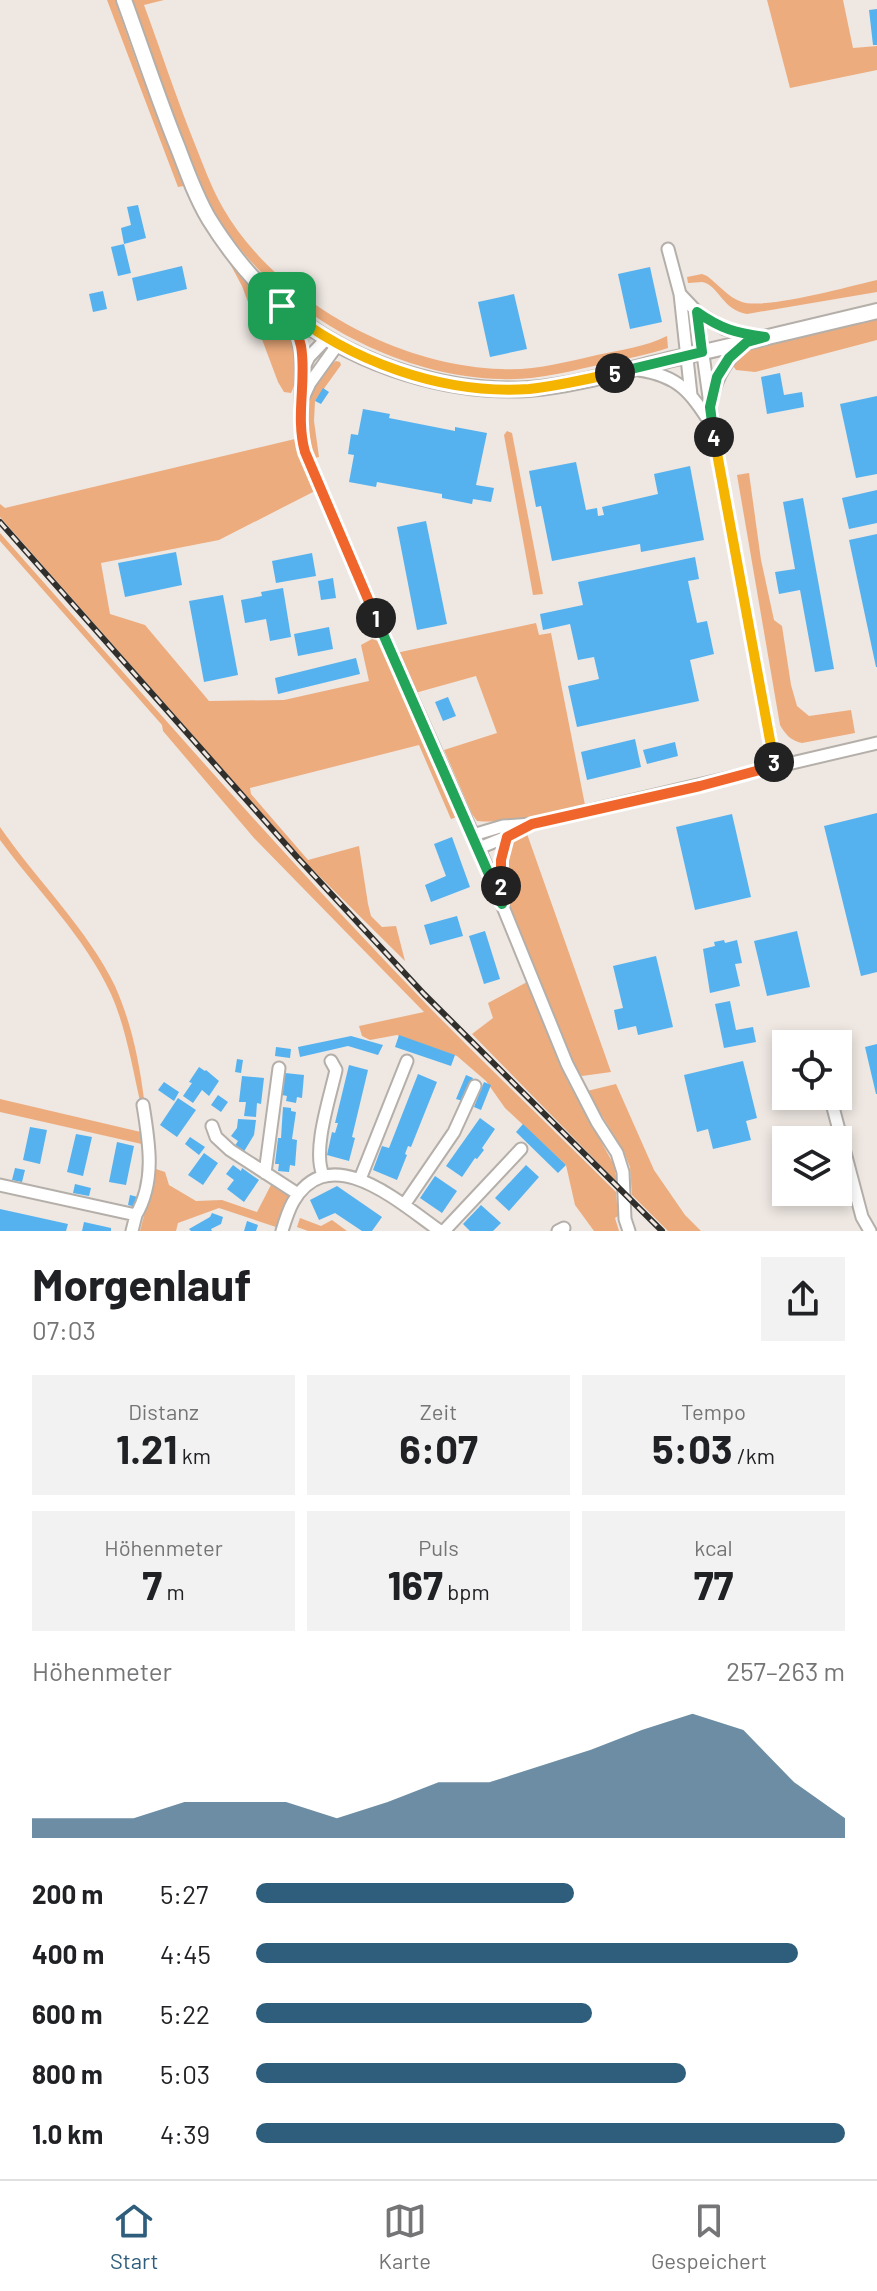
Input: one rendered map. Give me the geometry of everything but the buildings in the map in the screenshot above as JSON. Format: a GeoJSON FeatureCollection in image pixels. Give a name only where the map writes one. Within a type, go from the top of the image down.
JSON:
{"type":"FeatureCollection","features":[{"type":"Feature","properties":{"kind":"main road"},"geometry":{"type":"LineString","coordinates":[[124,0],[171,131],[208,217],[245,268],[282,306],[332,341],[409,373],[473,387],[516,389],[561,385],[877,311]]}},
{"type":"Feature","properties":{"kind":"street"},"geometry":{"type":"LineString","coordinates":[[668,249],[680,294],[681,314],[710,407],[775,766]]}},
{"type":"Feature","properties":{"kind":"street"},"geometry":{"type":"LineString","coordinates":[[680,294],[697,312],[725,329],[737,334],[765,337]]}},
{"type":"Feature","properties":{"kind":"street"},"geometry":{"type":"LineString","coordinates":[[282,306],[294,324],[302,353],[301,429],[305,452],[479,848],[567,1064],[617,1153],[623,1172],[625,1219],[629,1231]]}},
{"type":"Feature","properties":{"kind":"street"},"geometry":{"type":"LineString","coordinates":[[691,395],[688,378],[695,354],[697,312]]}},
{"type":"Feature","properties":{"kind":"street"},"geometry":{"type":"LineString","coordinates":[[302,372],[309,357],[332,341]]}},
{"type":"Feature","properties":{"kind":"street"},"geometry":{"type":"LineString","coordinates":[[302,400],[332,341]]}},
{"type":"Feature","properties":{"kind":"street"},"geometry":{"type":"LineString","coordinates":[[710,407],[717,377],[729,358],[747,342]]}},
{"type":"Feature","properties":{"kind":"street"},"geometry":{"type":"LineString","coordinates":[[632,369],[671,378],[691,395],[713,428]]}},
{"type":"Feature","properties":{"kind":"street"},"geometry":{"type":"LineString","coordinates":[[473,835],[503,826],[532,824],[700,786],[877,743]]}},
{"type":"Feature","properties":{"kind":"street"},"geometry":{"type":"LineString","coordinates":[[479,848],[532,824]]}},
{"type":"Feature","properties":{"kind":"street"},"geometry":{"type":"LineString","coordinates":[[502,904],[501,860],[509,836]]}},
{"type":"Feature","properties":{"kind":"street"},"geometry":{"type":"LineString","coordinates":[[323,1175],[320,1150],[336,1070],[331,1061]]}},
{"type":"Feature","properties":{"kind":"street"},"geometry":{"type":"LineString","coordinates":[[360,1179],[407,1061]]}},
{"type":"Feature","properties":{"kind":"street"},"geometry":{"type":"LineString","coordinates":[[265,1173],[279,1068]]}},
{"type":"Feature","properties":{"kind":"street"},"geometry":{"type":"LineString","coordinates":[[404,1205],[454,1132],[475,1086]]}},
{"type":"Feature","properties":{"kind":"street"},"geometry":{"type":"LineString","coordinates":[[132,1231],[148,1177],[151,1154],[143,1105]]}},
{"type":"Feature","properties":{"kind":"street"},"geometry":{"type":"LineString","coordinates":[[831,1110],[862,1217],[870,1231]]}},
{"type":"Feature","properties":{"kind":"street"},"geometry":{"type":"LineString","coordinates":[[212,1126],[221,1143],[298,1194]]}},
{"type":"Feature","properties":{"kind":"street"},"geometry":{"type":"LineString","coordinates":[[282,1231],[298,1194],[316,1178],[346,1175],[360,1179],[442,1231],[521,1149]]}},
{"type":"Feature","properties":{"kind":"street"},"geometry":{"type":"LineString","coordinates":[[0,1185],[136,1215]]}},
{"type":"Feature","properties":{"kind":"shaded area"},"geometry":{"type":"Polygon","coordinates":[[[107,0],[115,0],[184,186],[178,187],[107,0]]]}},
{"type":"Feature","properties":{"kind":"shaded area"},"geometry":{"type":"Polygon","coordinates":[[[132,0],[164,0],[144,5],[215,192],[246,241],[274,272],[307,299],[381,341],[421,356],[461,365],[501,369],[537,367],[632,348],[667,336],[668,348],[552,375],[501,379],[460,375],[378,351],[302,307],[269,280],[240,249],[206,198],[132,0]]]}},
{"type":"Feature","properties":{"kind":"shaded area"},"geometry":{"type":"Polygon","coordinates":[[[767,0],[843,0],[853,48],[877,46],[877,70],[790,88],[767,0]]]}},
{"type":"Feature","properties":{"kind":"shaded area"},"geometry":{"type":"Polygon","coordinates":[[[228,260],[284,320],[295,337],[298,365],[291,393],[284,392],[278,382],[242,286],[228,260]]]}},
{"type":"Feature","properties":{"kind":"shaded area"},"geometry":{"type":"Polygon","coordinates":[[[702,274],[737,300],[753,304],[808,296],[877,280],[877,292],[747,314],[732,308],[708,284],[688,283],[687,277],[702,274]]]}},
{"type":"Feature","properties":{"kind":"shaded area"},"geometry":{"type":"Polygon","coordinates":[[[877,318],[877,340],[755,372],[736,370],[731,363],[747,351],[877,318]]]}},
{"type":"Feature","properties":{"kind":"shaded area"},"geometry":{"type":"Polygon","coordinates":[[[336,361],[341,365],[315,401],[314,421],[319,457],[315,458],[309,431],[309,405],[317,380],[336,361]]]}},
{"type":"Feature","properties":{"kind":"shaded area"},"geometry":{"type":"Polygon","coordinates":[[[507,431],[512,433],[543,594],[533,595],[504,435],[507,431]]]}},
{"type":"Feature","properties":{"kind":"shaded area"},"geometry":{"type":"Polygon","coordinates":[[[295,439],[315,491],[219,540],[101,563],[110,614],[145,625],[209,701],[284,700],[369,681],[361,645],[372,639],[381,642],[457,817],[451,819],[419,745],[250,788],[251,794],[308,860],[359,846],[371,916],[382,927],[396,926],[405,961],[306,863],[0,517],[0,504],[5,508],[295,439]]]}},
{"type":"Feature","properties":{"kind":"shaded area"},"geometry":{"type":"Polygon","coordinates":[[[749,473],[761,560],[774,620],[782,626],[797,706],[809,716],[851,710],[855,733],[802,743],[789,737],[780,725],[737,475],[749,473]]]}},
{"type":"Feature","properties":{"kind":"shaded area"},"geometry":{"type":"Polygon","coordinates":[[[0,533],[376,951],[616,1192],[618,1216],[615,1218],[619,1231],[594,1231],[575,1205],[566,1165],[505,1108],[486,1081],[457,1056],[397,1035],[370,1040],[362,1036],[359,1026],[424,1012],[254,838],[163,731],[162,725],[0,541],[0,533]]]}},
{"type":"Feature","properties":{"kind":"shaded area"},"geometry":{"type":"Polygon","coordinates":[[[536,623],[539,635],[551,633],[585,805],[518,819],[477,821],[444,750],[497,733],[476,676],[415,693],[396,653],[536,623]]]}},
{"type":"Feature","properties":{"kind":"shaded area"},"geometry":{"type":"Polygon","coordinates":[[[0,827],[104,965],[126,1013],[144,1099],[140,1101],[121,1020],[100,973],[74,933],[0,840],[0,827]]]}},
{"type":"Feature","properties":{"kind":"shaded area"},"geometry":{"type":"Polygon","coordinates":[[[526,831],[611,1072],[582,1076],[576,1071],[513,918],[504,876],[505,853],[514,836],[526,831]]]}},
{"type":"Feature","properties":{"kind":"shaded area"},"geometry":{"type":"Polygon","coordinates":[[[527,982],[567,1080],[614,1165],[617,1182],[472,1034],[493,1018],[488,1003],[527,982]]]}},
{"type":"Feature","properties":{"kind":"shaded area"},"geometry":{"type":"Polygon","coordinates":[[[616,1084],[654,1170],[685,1215],[701,1231],[668,1231],[632,1195],[630,1167],[624,1152],[587,1091],[616,1084]]]}},
{"type":"Feature","properties":{"kind":"shaded area"},"geometry":{"type":"Polygon","coordinates":[[[0,1099],[145,1133],[146,1145],[0,1112],[0,1099]]]}},
{"type":"Feature","properties":{"kind":"shaded area"},"geometry":{"type":"Polygon","coordinates":[[[156,1169],[165,1172],[169,1185],[196,1201],[222,1200],[257,1212],[272,1183],[293,1196],[279,1228],[219,1208],[178,1223],[176,1231],[140,1231],[156,1169]]]}},
{"type":"Feature","properties":{"kind":"shaded area"},"geometry":{"type":"Polygon","coordinates":[[[300,1218],[321,1226],[332,1220],[347,1231],[308,1231],[297,1227],[300,1218]]]}},
{"type":"Feature","properties":{"kind":"railway"},"geometry":{"type":"LineString","coordinates":[[0,522],[297,857],[424,994],[662,1231]]}},
{"type":"Feature","properties":{"kind":"route"},"geometry":{"type":"LineString","coordinates":[[282,306],[327,338],[388,366],[443,382],[503,389],[561,385],[702,352],[697,312],[715,325],[737,334],[765,337],[747,342],[729,358],[717,377],[710,407],[775,766],[532,824],[507,837],[502,849],[502,904],[305,452],[300,417],[301,345],[294,324],[282,306]]}}]}
